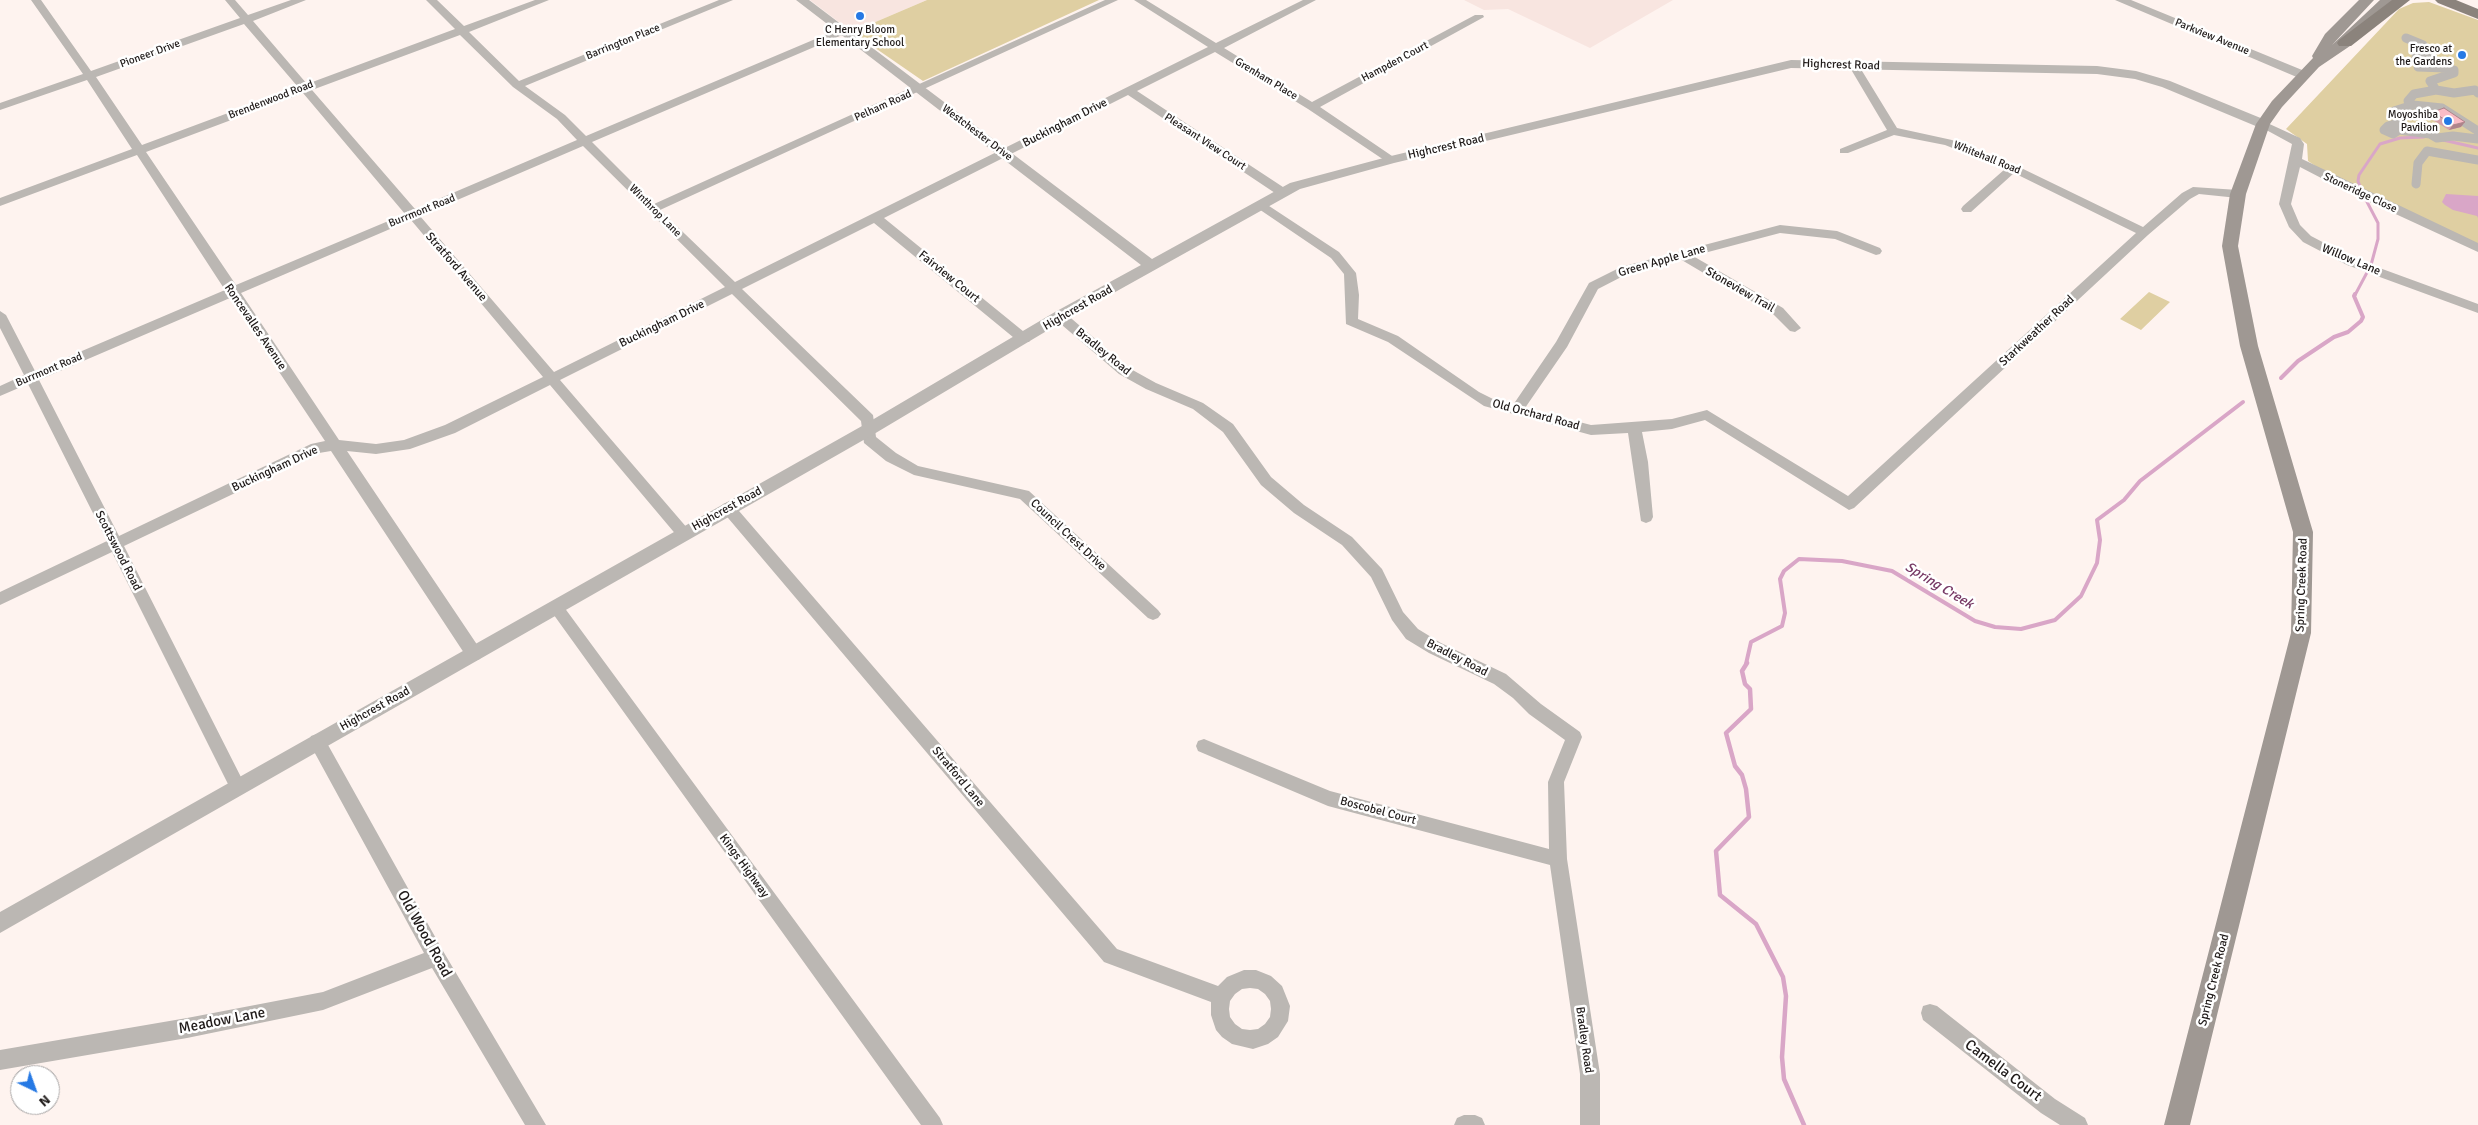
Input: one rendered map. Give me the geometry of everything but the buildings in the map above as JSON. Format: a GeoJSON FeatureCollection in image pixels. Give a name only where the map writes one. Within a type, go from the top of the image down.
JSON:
{"type":"FeatureCollection","features":[{"type":"Feature","properties":{"kind":"main road","name":"Spring Creek Road"},"geometry":{"type":"LineString","coordinates":[[2177,1125],[2301,633],[2304,532],[2249,346],[2230,246],[2238,194],[2263,124],[2277,104],[2308,69],[2330,37],[2367,0]]}},
{"type":"Feature","properties":{"kind":"main road","name":"Spring Creek Road"},"geometry":{"type":"LineString","coordinates":[[2308,69],[2345,43],[2388,0]]}},
{"type":"Feature","properties":{"kind":"main road"},"geometry":{"type":"LineString","coordinates":[[2345,43],[2402,0]]}},
{"type":"Feature","properties":{"kind":"main road"},"geometry":{"type":"LineString","coordinates":[[2444,0],[2478,14]]}},
{"type":"Feature","properties":{"kind":"street","name":"Roncevalles Avenue"},"geometry":{"type":"LineString","coordinates":[[36,0],[139,150],[474,654]]}},
{"type":"Feature","properties":{"kind":"street","name":"Stratford Avenue"},"geometry":{"type":"LineString","coordinates":[[230,0],[683,533]]}},
{"type":"Feature","properties":{"kind":"street","name":"Pioneer Drive"},"geometry":{"type":"LineString","coordinates":[[0,107],[301,0]]}},
{"type":"Feature","properties":{"kind":"street","name":"Winthrop Lane"},"geometry":{"type":"LineString","coordinates":[[431,0],[517,85],[554,112],[586,142],[868,420],[868,430]]}},
{"type":"Feature","properties":{"kind":"street","name":"Brendenwood Road"},"geometry":{"type":"LineString","coordinates":[[0,202],[305,87],[544,0]]}},
{"type":"Feature","properties":{"kind":"street","name":"Barrington Place"},"geometry":{"type":"LineString","coordinates":[[517,85],[728,0]]}},
{"type":"Feature","properties":{"kind":"street","name":"Westchester Drive"},"geometry":{"type":"LineString","coordinates":[[802,0],[1152,266]]}},
{"type":"Feature","properties":{"kind":"street","name":"Pelham Road"},"geometry":{"type":"LineString","coordinates":[[652,209],[1113,0]]}},
{"type":"Feature","properties":{"kind":"street","name":"Grenham Place"},"geometry":{"type":"LineString","coordinates":[[1139,0],[1312,107],[1391,160]]}},
{"type":"Feature","properties":{"kind":"street","name":"Buckingham Drive"},"geometry":{"type":"LineString","coordinates":[[0,599],[316,448],[334,445],[376,449],[405,445],[450,429],[874,216],[1005,154],[1311,0]]}},
{"type":"Feature","properties":{"kind":"street","name":"Parkview Avenue"},"geometry":{"type":"LineString","coordinates":[[2121,0],[2308,69]]}},
{"type":"Feature","properties":{"kind":"street","name":"Hampden Court"},"geometry":{"type":"LineString","coordinates":[[1312,107],[1479,17]]}},
{"type":"Feature","properties":{"kind":"street","name":"Burrmont Road"},"geometry":{"type":"LineString","coordinates":[[0,391],[843,31]]}},
{"type":"Feature","properties":{"kind":"street"},"geometry":{"type":"LineString","coordinates":[[2406,38],[2423,45]]}},
{"type":"Feature","properties":{"kind":"street"},"geometry":{"type":"LineString","coordinates":[[2428,56],[2416,57],[2421,62],[2418,67],[2435,66],[2454,70],[2454,73],[2430,81],[2436,90]]}},
{"type":"Feature","properties":{"kind":"street","name":"Highcrest Road"},"geometry":{"type":"LineString","coordinates":[[0,923],[683,533],[868,430],[1060,316],[1295,186],[1391,160],[1791,64],[2097,70],[2136,75],[2166,84],[2263,124]]}},
{"type":"Feature","properties":{"kind":"street"},"geometry":{"type":"LineString","coordinates":[[1844,151],[1893,131],[1854,66]]}},
{"type":"Feature","properties":{"kind":"street"},"geometry":{"type":"LineString","coordinates":[[2430,115],[2408,101],[2414,94],[2436,90],[2477,95]]}},
{"type":"Feature","properties":{"kind":"street","name":"Pleasant View Court"},"geometry":{"type":"LineString","coordinates":[[1129,91],[1282,192]]}},
{"type":"Feature","properties":{"kind":"street"},"geometry":{"type":"LineString","coordinates":[[2476,130],[2442,108],[2417,106],[2394,111],[2399,117],[2398,123],[2388,126],[2384,130],[2393,134],[2399,130],[2430,134],[2437,138],[2465,136],[2478,139]]}},
{"type":"Feature","properties":{"kind":"street"},"geometry":{"type":"LineString","coordinates":[[2263,124],[2296,140],[2298,144],[2296,160]]}},
{"type":"Feature","properties":{"kind":"street"},"geometry":{"type":"LineString","coordinates":[[2465,136],[2462,130],[2476,130]]}},
{"type":"Feature","properties":{"kind":"street","name":"Whitehall Road"},"geometry":{"type":"LineString","coordinates":[[1893,131],[1948,142],[2013,168],[2144,232]]}},
{"type":"Feature","properties":{"kind":"street"},"geometry":{"type":"LineString","coordinates":[[2416,184],[2418,163],[2427,151],[2478,160]]}},
{"type":"Feature","properties":{"kind":"street","name":"Stoneridge Close"},"geometry":{"type":"LineString","coordinates":[[2296,160],[2354,190],[2478,248]]}},
{"type":"Feature","properties":{"kind":"street","name":"Willow Lane"},"geometry":{"type":"LineString","coordinates":[[2296,160],[2285,204],[2295,227],[2320,247],[2351,262],[2478,310]]}},
{"type":"Feature","properties":{"kind":"street"},"geometry":{"type":"LineString","coordinates":[[1967,209],[2013,168]]}},
{"type":"Feature","properties":{"kind":"street","name":"Starkweather Road"},"geometry":{"type":"LineString","coordinates":[[1850,504],[2144,232],[2186,196],[2197,190],[2238,194]]}},
{"type":"Feature","properties":{"kind":"street","name":"Old Orchard Road"},"geometry":{"type":"LineString","coordinates":[[1259,206],[1335,255],[1350,273],[1354,295],[1351,321],[1394,339],[1474,395],[1489,403],[1591,430],[1672,424],[1707,415],[1850,504]]}},
{"type":"Feature","properties":{"kind":"street","name":"Fairview Court"},"geometry":{"type":"LineString","coordinates":[[874,216],[1024,339]]}},
{"type":"Feature","properties":{"kind":"street","name":"Green Apple Lane"},"geometry":{"type":"LineString","coordinates":[[1516,411],[1562,344],[1593,286],[1625,270],[1780,229],[1837,235],[1876,251]]}},
{"type":"Feature","properties":{"kind":"street","name":"Stoneview Trail"},"geometry":{"type":"LineString","coordinates":[[1682,256],[1778,311],[1795,328]]}},
{"type":"Feature","properties":{"kind":"street","name":"Scottswood Road"},"geometry":{"type":"LineString","coordinates":[[0,315],[33,377],[114,546],[238,787]]}},
{"type":"Feature","properties":{"kind":"street","name":"Bradley Road"},"geometry":{"type":"LineString","coordinates":[[1060,316],[1124,371],[1151,386],[1198,406],[1228,428],[1266,481],[1299,509],[1347,541],[1377,573],[1397,616],[1412,634],[1435,648],[1500,679],[1520,693],[1535,709],[1574,737],[1556,782],[1558,859],[1590,1074],[1590,1125]]}},
{"type":"Feature","properties":{"kind":"street"},"geometry":{"type":"LineString","coordinates":[[1634,428],[1641,462],[1646,518]]}},
{"type":"Feature","properties":{"kind":"street","name":"Council Crest Drive"},"geometry":{"type":"LineString","coordinates":[[868,430],[869,439],[891,457],[914,470],[1024,494],[1153,614]]}},
{"type":"Feature","properties":{"kind":"street","name":"Stratford Lane"},"geometry":{"type":"LineString","coordinates":[[728,508],[1111,956],[1222,996]]}},
{"type":"Feature","properties":{"kind":"street","name":"Kings Highway"},"geometry":{"type":"LineString","coordinates":[[556,607],[933,1125]]}},
{"type":"Feature","properties":{"kind":"street","name":"Old Wood Road"},"geometry":{"type":"LineString","coordinates":[[317,741],[436,957],[536,1125]]}},
{"type":"Feature","properties":{"kind":"street","name":"Boscobel Court"},"geometry":{"type":"LineString","coordinates":[[1204,746],[1328,798],[1558,859]]}},
{"type":"Feature","properties":{"kind":"street","name":"Meadow Lane"},"geometry":{"type":"LineString","coordinates":[[0,1060],[167,1032],[323,1002],[436,957]]}},
{"type":"Feature","properties":{"kind":"street","name":"Camella Court"},"geometry":{"type":"LineString","coordinates":[[1930,1013],[2032,1094],[2078,1125]]}},
{"type":"Feature","properties":{"kind":"street"},"geometry":{"type":"LineString","coordinates":[[1464,1125],[1475,1125]]}},
{"type":"Feature","properties":{"kind":"shaded area","name":"C Henry Bloom Elementary School"},"geometry":{"type":"Polygon","coordinates":[[[810,0],[927,0],[852,32],[810,0]]]}},
{"type":"Feature","properties":{"kind":"shaded area"},"geometry":{"type":"Polygon","coordinates":[[[927,0],[1099,0],[923,81],[852,32],[927,0]]]}},
{"type":"Feature","properties":{"kind":"shaded area"},"geometry":{"type":"Polygon","coordinates":[[[1464,0],[1673,0],[1590,48],[1508,9],[1484,10],[1464,0]]]}},
{"type":"Feature","properties":{"kind":"shaded area"},"geometry":{"type":"Polygon","coordinates":[[[2429,2],[2478,20],[2478,244],[2326,173],[2308,161],[2307,144],[2286,129],[2399,9],[2413,3],[2429,2]]]}},
{"type":"Feature","properties":{"kind":"shaded area"},"geometry":{"type":"Polygon","coordinates":[[[2446,194],[2478,196],[2478,218],[2477,216],[2453,210],[2445,205],[2442,202],[2446,194]]]}},
{"type":"Feature","properties":{"kind":"shaded area"},"geometry":{"type":"Polygon","coordinates":[[[2149,292],[2170,302],[2141,330],[2120,319],[2149,292]]]}},
{"type":"Feature","properties":{"kind":"waterway","name":"Spring Creek"},"geometry":{"type":"LineString","coordinates":[[2362,192],[2358,181],[2359,175],[2380,144],[2400,138],[2424,137]]}},
{"type":"Feature","properties":{"kind":"waterway","name":"Spring Creek"},"geometry":{"type":"LineString","coordinates":[[2443,140],[2478,148]]}},
{"type":"Feature","properties":{"kind":"waterway","name":"Spring Creek"},"geometry":{"type":"LineString","coordinates":[[2355,295],[2371,265],[2378,239],[2378,223],[2365,198]]}},
{"type":"Feature","properties":{"kind":"waterway","name":"Spring Creek"},"geometry":{"type":"LineString","coordinates":[[2281,378],[2298,361],[2334,337],[2348,332],[2361,321],[2363,317],[2354,296],[2355,294]]}},
{"type":"Feature","properties":{"kind":"waterway","name":"Spring Creek"},"geometry":{"type":"LineString","coordinates":[[1746,664],[1751,642],[1782,626],[1785,613],[1780,579],[1784,571],[1799,559],[1842,561],[1892,571],[1975,621],[1995,627],[2021,629],[2055,620],[2081,596],[2097,563],[2100,540],[2097,520],[2124,500],[2140,481],[2243,402]]}},
{"type":"Feature","properties":{"kind":"waterway","name":"Spring Creek"},"geometry":{"type":"LineString","coordinates":[[1747,663],[1742,671],[1745,684],[1750,689],[1751,709],[1726,733],[1735,766],[1742,775],[1746,789],[1749,817],[1716,851],[1720,895],[1756,924],[1783,977],[1786,996],[1782,1057],[1784,1079],[1804,1125]]}},
{"type":"Feature","properties":{"kind":"place","name":"C Henry Bloom Elementary School"},"geometry":{"type":"Point","coordinates":[860,16]}},
{"type":"Feature","properties":{"kind":"place","name":"Fresco at the Gardens"},"geometry":{"type":"Point","coordinates":[2462,55]}},
{"type":"Feature","properties":{"kind":"place","name":"Moyoshiba Pavilion"},"geometry":{"type":"Point","coordinates":[2448,121]}}]}
